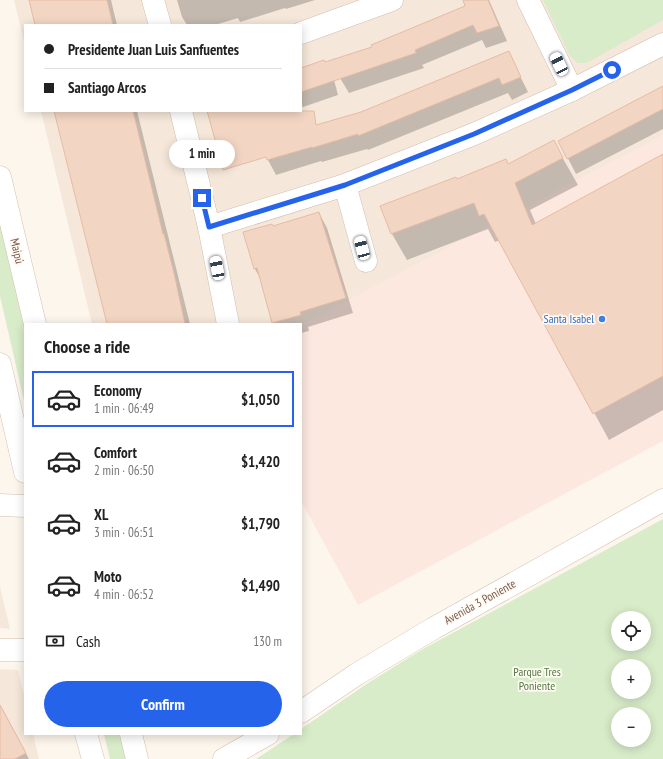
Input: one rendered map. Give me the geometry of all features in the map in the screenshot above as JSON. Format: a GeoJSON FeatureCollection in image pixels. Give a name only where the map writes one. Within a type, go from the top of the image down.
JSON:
{"type":"FeatureCollection","features":[{"type":"Feature","properties":{"kind":"street"},"geometry":{"type":"LineString","coordinates":[[153,0],[160,24]]}},
{"type":"Feature","properties":{"kind":"street"},"geometry":{"type":"LineString","coordinates":[[302,33],[392,0]]}},
{"type":"Feature","properties":{"kind":"street"},"geometry":{"type":"LineString","coordinates":[[528,0],[572,90]]}},
{"type":"Feature","properties":{"kind":"street"},"geometry":{"type":"LineString","coordinates":[[209,227],[345,185],[474,134],[572,90],[663,44]]}},
{"type":"Feature","properties":{"kind":"street"},"geometry":{"type":"LineString","coordinates":[[181,112],[209,227],[228,323]]}},
{"type":"Feature","properties":{"kind":"street","name":"Maipú"},"geometry":{"type":"LineString","coordinates":[[0,177],[34,323]]}},
{"type":"Feature","properties":{"kind":"street"},"geometry":{"type":"LineString","coordinates":[[345,185],[366,261]]}},
{"type":"Feature","properties":{"kind":"street"},"geometry":{"type":"LineString","coordinates":[[0,364],[24,468]]}},
{"type":"Feature","properties":{"kind":"street","name":"Avenida 3 Poniente"},"geometry":{"type":"LineString","coordinates":[[302,711],[357,674],[434,628],[663,500]]}},
{"type":"Feature","properties":{"kind":"street"},"geometry":{"type":"LineString","coordinates":[[0,505],[24,506]]}},
{"type":"Feature","properties":{"kind":"street"},"geometry":{"type":"LineString","coordinates":[[0,650],[24,650]]}},
{"type":"Feature","properties":{"kind":"street"},"geometry":{"type":"LineString","coordinates":[[86,735],[93,759]]}},
{"type":"Feature","properties":{"kind":"street"},"geometry":{"type":"LineString","coordinates":[[131,735],[137,759]]}},
{"type":"Feature","properties":{"kind":"street"},"geometry":{"type":"LineString","coordinates":[[224,759],[266,735]]}},
{"type":"Feature","properties":{"kind":"shaded area"},"geometry":{"type":"Polygon","coordinates":[[[14,0],[663,0],[663,136],[302,331],[302,323],[92,323],[41,112],[302,112],[302,24],[24,24],[24,41],[14,0]]]}},
{"type":"Feature","properties":{"kind":"shaded area"},"geometry":{"type":"Polygon","coordinates":[[[663,135],[663,441],[358,605],[302,503],[302,324],[663,135]]]}},
{"type":"Feature","properties":{"kind":"shaded area"},"geometry":{"type":"Polygon","coordinates":[[[0,587],[10,629],[0,628],[0,587]]]}},
{"type":"Feature","properties":{"kind":"shaded area"},"geometry":{"type":"Polygon","coordinates":[[[0,669],[18,670],[24,695],[24,735],[33,735],[39,759],[0,759],[0,669]]]}},
{"type":"Feature","properties":{"kind":"green space"},"geometry":{"type":"Polygon","coordinates":[[[543,0],[663,0],[663,20],[594,59],[586,63],[578,63],[570,56],[543,0]]]}},
{"type":"Feature","properties":{"kind":"green space"},"geometry":{"type":"Polygon","coordinates":[[[0,213],[25,323],[24,401],[0,296],[0,213]]]}},
{"type":"Feature","properties":{"kind":"green space","name":"Parque Tres Poniente"},"geometry":{"type":"Polygon","coordinates":[[[663,519],[663,759],[256,759],[292,735],[302,735],[302,728],[368,683],[423,649],[663,519]]]}},
{"type":"Feature","properties":{"kind":"green space"},"geometry":{"type":"Polygon","coordinates":[[[104,735],[124,735],[129,759],[110,759],[104,735]]]}},
{"type":"Feature","properties":{"kind":"building"},"geometry":{"type":"Polygon","coordinates":[[[29,0],[107,0],[113,24],[35,24],[29,0]]]}},
{"type":"Feature","properties":{"kind":"building"},"geometry":{"type":"Polygon","coordinates":[[[463,0],[488,0],[499,26],[477,33],[473,25],[415,50],[416,53],[302,92],[302,68],[372,47],[371,45],[465,6],[463,0]]]}},
{"type":"Feature","properties":{"kind":"building"},"geometry":{"type":"Polygon","coordinates":[[[509,51],[521,77],[502,85],[499,78],[358,136],[358,134],[267,160],[266,157],[223,170],[207,112],[314,111],[316,125],[361,112],[509,51]]]}},
{"type":"Feature","properties":{"kind":"building"},"geometry":{"type":"Polygon","coordinates":[[[663,86],[663,109],[567,159],[558,141],[663,86]]]}},
{"type":"Feature","properties":{"kind":"building"},"geometry":{"type":"Polygon","coordinates":[[[54,112],[133,112],[174,273],[185,323],[107,323],[54,112]]]}},
{"type":"Feature","properties":{"kind":"building","name":"Santa Isabel"},"geometry":{"type":"Polygon","coordinates":[[[554,140],[563,158],[515,183],[532,225],[663,154],[663,376],[593,414],[484,214],[479,216],[474,203],[391,234],[380,206],[456,177],[457,179],[506,159],[508,164],[554,140]]]}},
{"type":"Feature","properties":{"kind":"building"},"geometry":{"type":"Polygon","coordinates":[[[319,212],[346,298],[300,312],[301,315],[272,323],[257,268],[254,269],[243,232],[272,224],[273,226],[319,212]]]}},
{"type":"Feature","properties":{"kind":"building"},"geometry":{"type":"Polygon","coordinates":[[[0,705],[26,753],[15,759],[0,759],[0,705]]]}},
{"type":"Feature","properties":{"kind":"place","name":"Santa Isabel"},"geometry":{"type":"Point","coordinates":[602,319]}},
{"type":"Feature","properties":{"kind":"route"},"geometry":{"type":"LineString","coordinates":[[202,198],[209,227],[317,194],[345,185],[474,134],[572,90],[612,70]]}}]}
